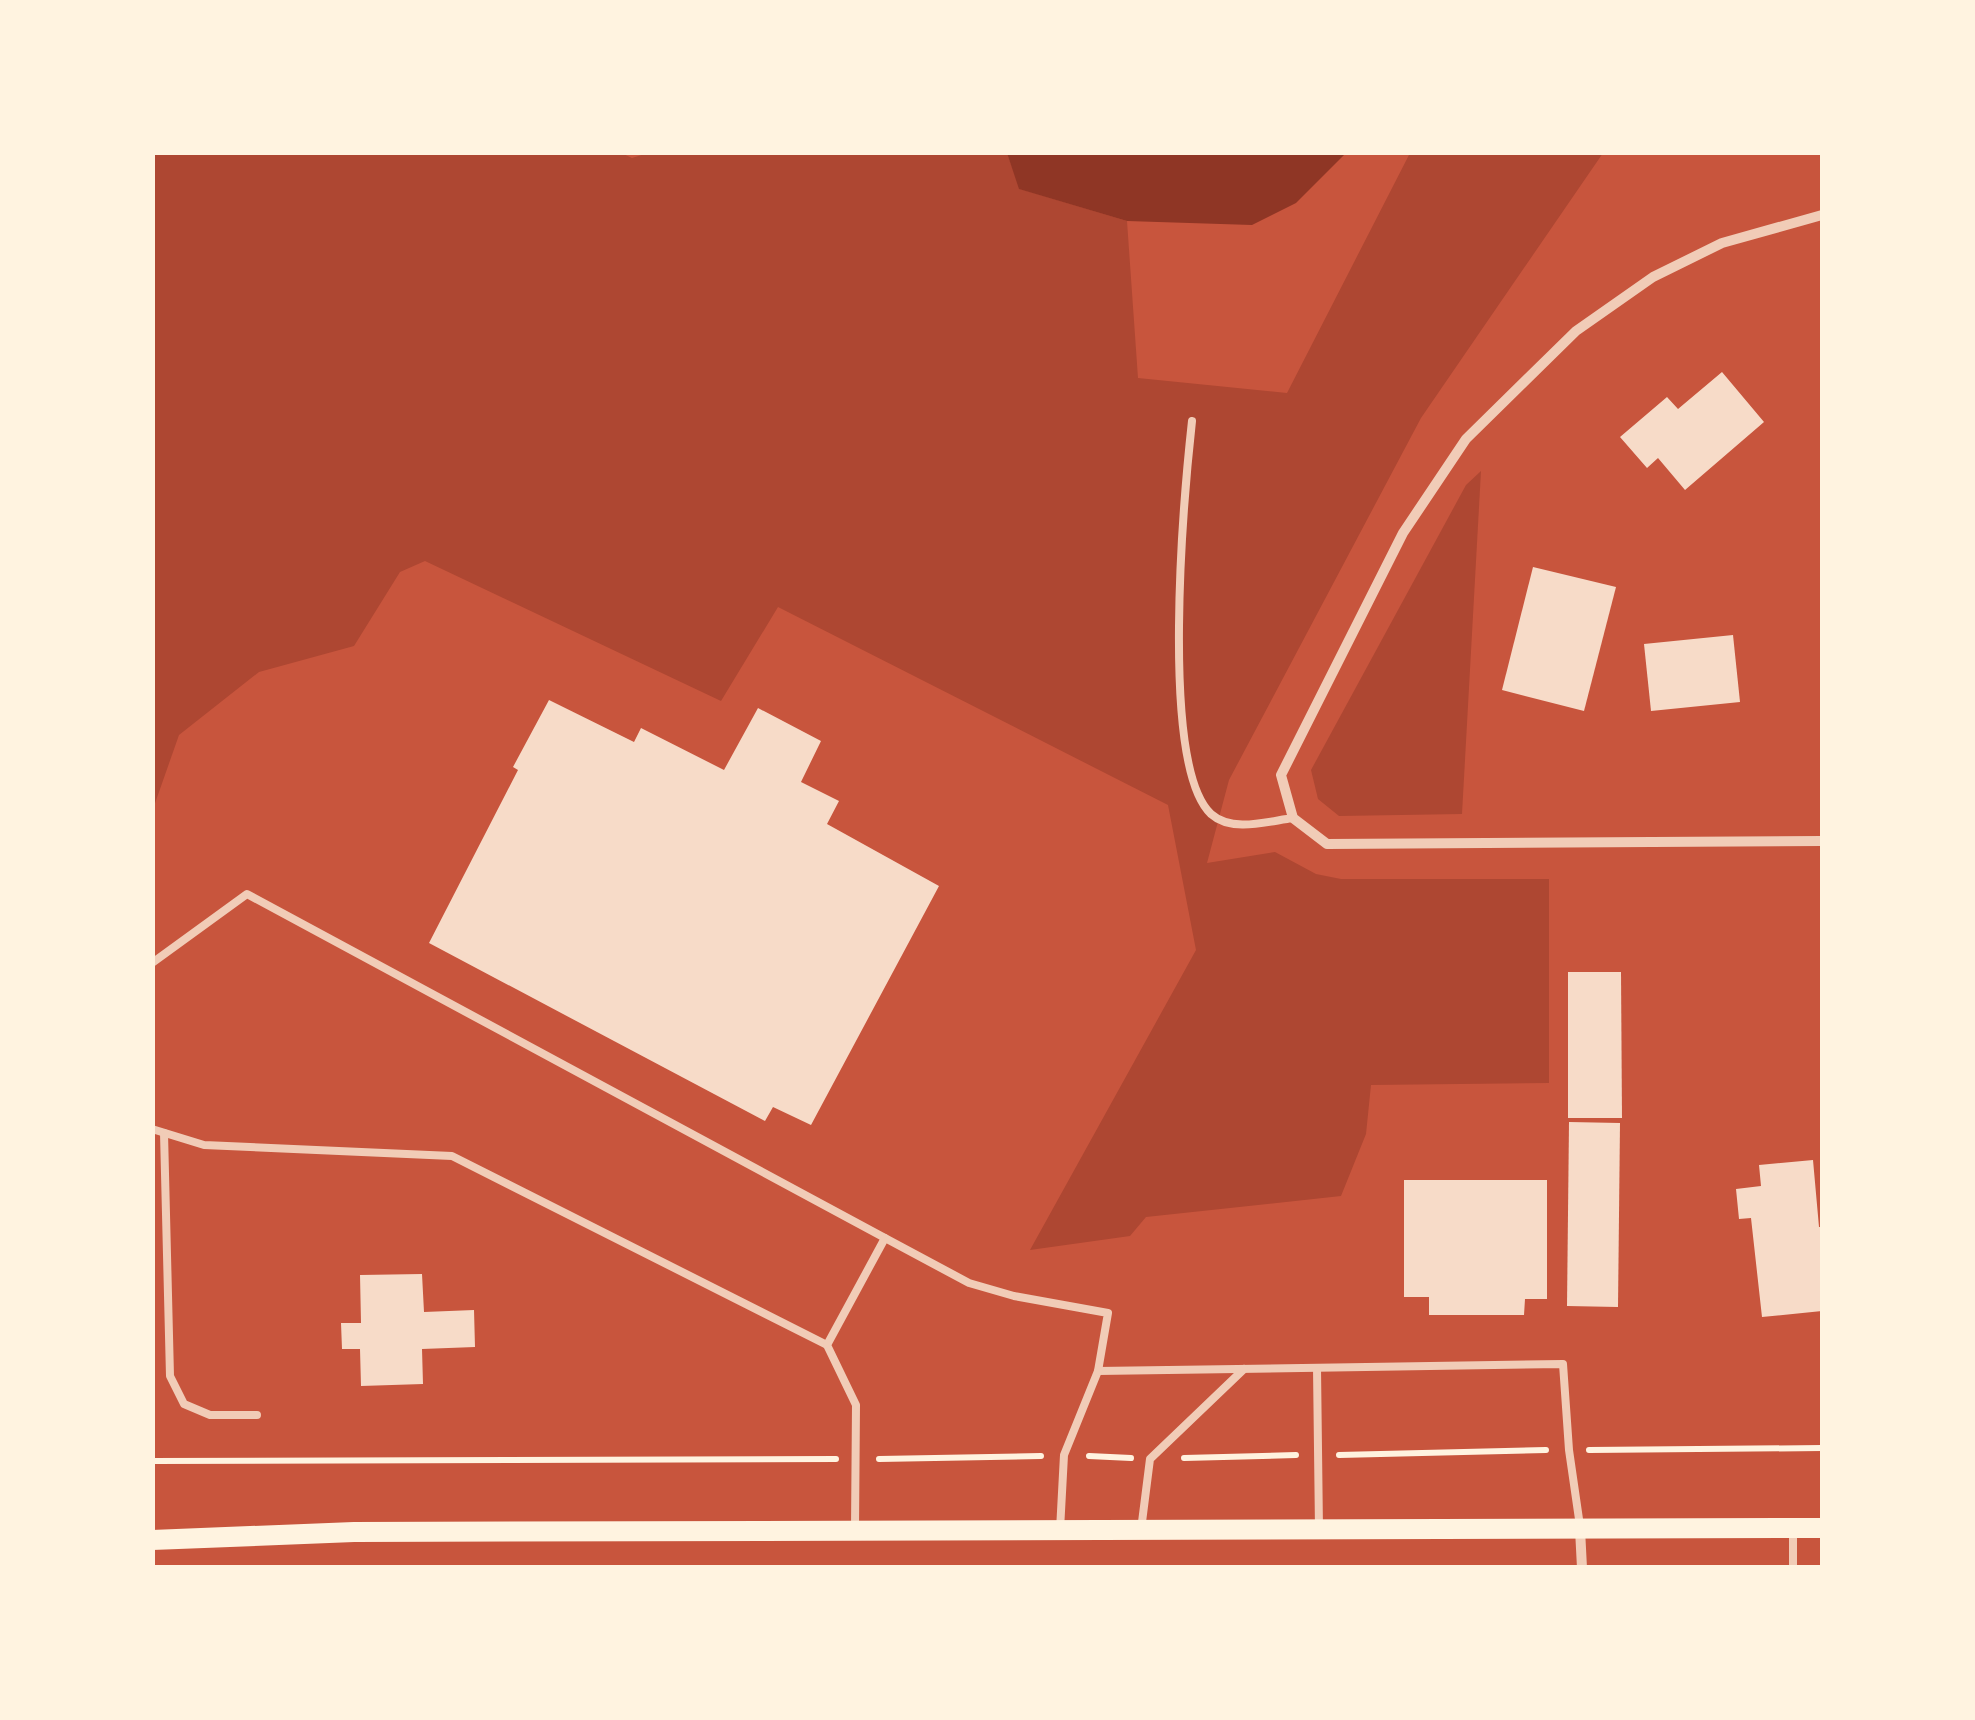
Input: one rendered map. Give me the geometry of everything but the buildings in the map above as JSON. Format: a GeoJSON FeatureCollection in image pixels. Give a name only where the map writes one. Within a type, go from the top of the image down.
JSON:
{"type":"FeatureCollection","features":[{"type":"Feature","properties":{"kind":"main road"},"geometry":{"type":"LineString","coordinates":[[152,1540],[289,1533],[855,1528],[1822,1528]]}},
{"type":"Feature","properties":{"kind":"street"},"geometry":{"type":"LineString","coordinates":[[1822,216],[1722,243],[1653,277],[1576,331],[1466,439],[1403,533],[1281,775],[1293,818],[1327,844],[1822,840]]}},
{"type":"Feature","properties":{"kind":"street"},"geometry":{"type":"LineString","coordinates":[[1580,1528],[1582,1568]]}},
{"type":"Feature","properties":{"kind":"lane"},"geometry":{"type":"LineString","coordinates":[[1192,421],[1180,523],[1180,707],[1194,786],[1212,816],[1241,825],[1293,818]]}},
{"type":"Feature","properties":{"kind":"lane"},"geometry":{"type":"LineString","coordinates":[[152,962],[247,894],[969,1283],[1014,1296],[1108,1313],[1098,1371],[1064,1456],[1060,1530]]}},
{"type":"Feature","properties":{"kind":"lane"},"geometry":{"type":"LineString","coordinates":[[152,1129],[204,1145],[452,1156],[827,1344],[856,1405],[855,1528]]}},
{"type":"Feature","properties":{"kind":"lane"},"geometry":{"type":"LineString","coordinates":[[164,1133],[170,1376],[184,1404],[210,1415],[257,1415]]}},
{"type":"Feature","properties":{"kind":"lane"},"geometry":{"type":"LineString","coordinates":[[827,1344],[885,1238]]}},
{"type":"Feature","properties":{"kind":"lane"},"geometry":{"type":"LineString","coordinates":[[1098,1371],[1562,1364],[1568,1450],[1580,1528]]}},
{"type":"Feature","properties":{"kind":"lane"},"geometry":{"type":"LineString","coordinates":[[1141,1530],[1150,1459],[1244,1368]]}},
{"type":"Feature","properties":{"kind":"lane"},"geometry":{"type":"LineString","coordinates":[[1317,1368],[1318,1529]]}},
{"type":"Feature","properties":{"kind":"lane"},"geometry":{"type":"LineString","coordinates":[[1792,1568],[1793,1528]]}},
{"type":"Feature","properties":{"kind":"path"},"geometry":{"type":"LineString","coordinates":[[152,1461],[857,1459]]}},
{"type":"Feature","properties":{"kind":"shaded area"},"geometry":{"type":"Polygon","coordinates":[[[619,152],[632,158],[651,152],[1007,153],[1020,189],[1127,221],[1138,378],[1287,393],[1410,153],[1603,153],[1421,418],[1229,780],[1207,863],[1275,852],[1316,874],[1341,879],[1549,879],[1549,1083],[1371,1085],[1366,1134],[1341,1196],[1146,1217],[1130,1236],[1030,1250],[1196,950],[1168,805],[778,607],[721,701],[425,561],[400,572],[354,646],[259,672],[179,735],[153,809],[153,153],[619,152]]]}},
{"type":"Feature","properties":{"kind":"shaded area"},"geometry":{"type":"Polygon","coordinates":[[[1007,152],[1346,153],[1296,203],[1252,225],[1127,221],[1019,189],[1007,152]]]}},
{"type":"Feature","properties":{"kind":"shaded area"},"geometry":{"type":"Polygon","coordinates":[[[1481,471],[1462,814],[1339,816],[1318,799],[1311,770],[1466,485],[1481,471]]]}}]}
